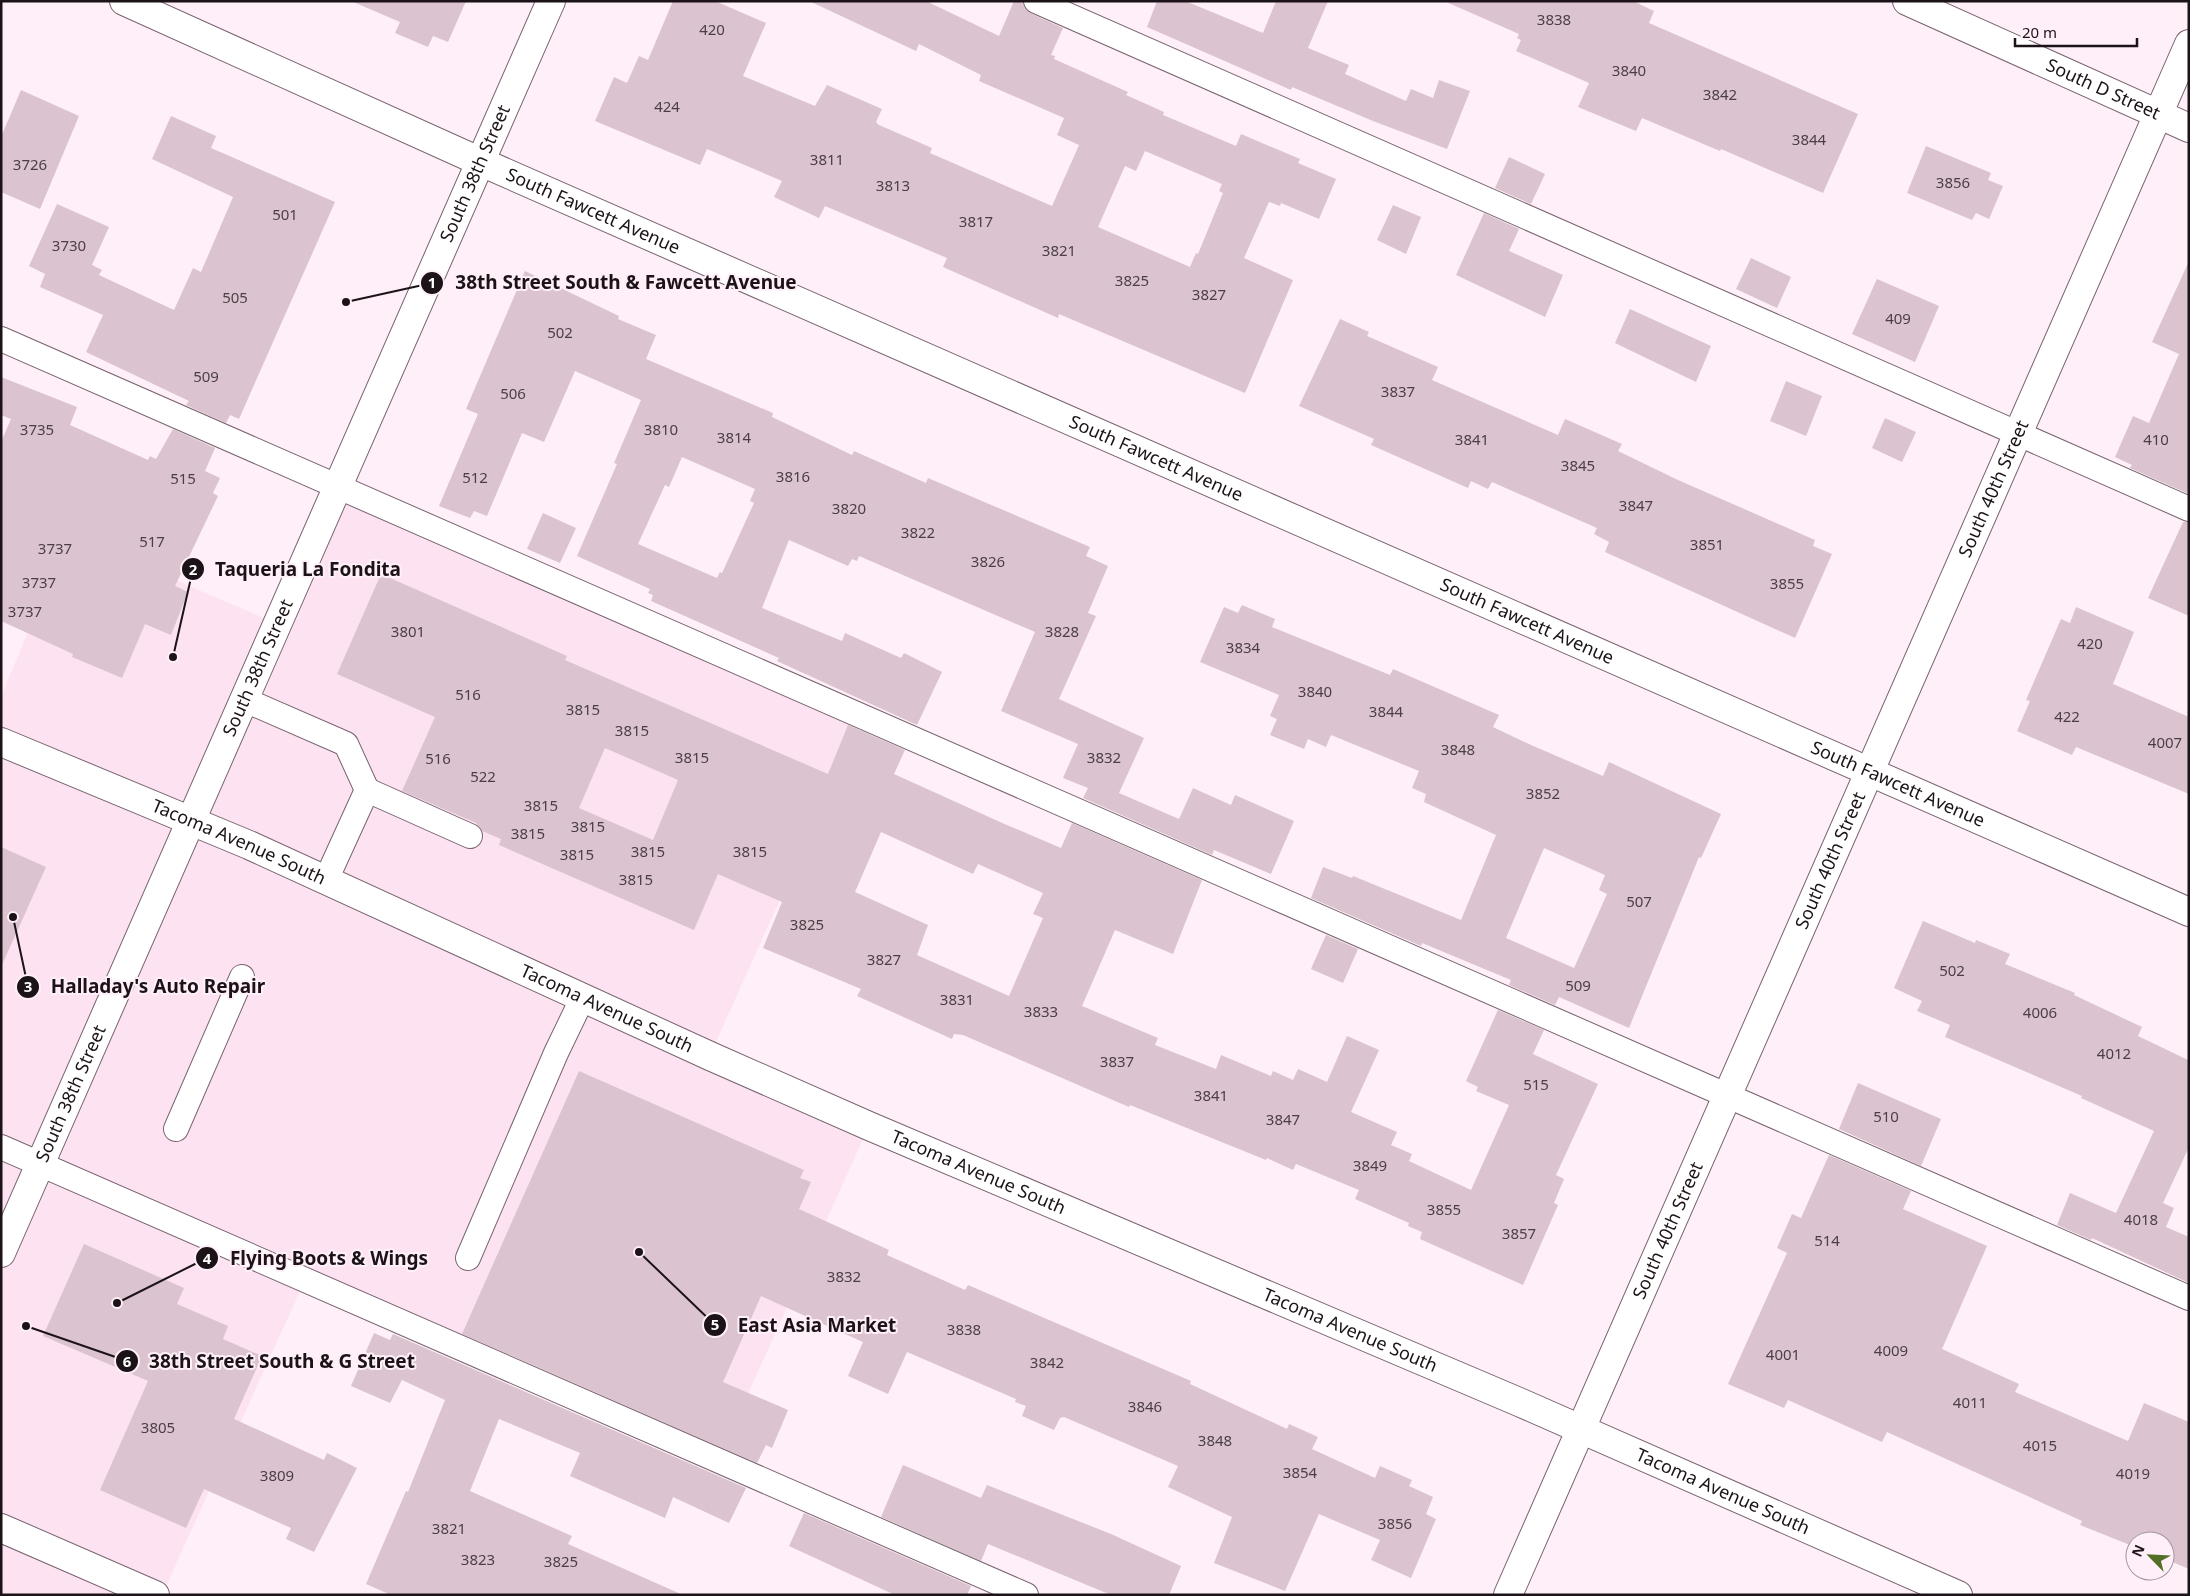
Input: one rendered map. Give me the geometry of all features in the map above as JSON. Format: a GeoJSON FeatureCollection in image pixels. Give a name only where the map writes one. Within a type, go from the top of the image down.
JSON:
{"type":"FeatureCollection","features":[{"type":"Feature","properties":{"kind":"street","name":"South Fawcett Avenue"},"geometry":{"type":"LineString","coordinates":[[124,1],[481,162],[2189,912]]}},
{"type":"Feature","properties":{"kind":"street","name":"South 38th Street"},"geometry":{"type":"LineString","coordinates":[[1,1253],[551,1]]}},
{"type":"Feature","properties":{"kind":"street","name":"South D Street"},"geometry":{"type":"LineString","coordinates":[[1907,1],[2189,128]]}},
{"type":"Feature","properties":{"kind":"street","name":"South 40th Street"},"geometry":{"type":"LineString","coordinates":[[1508,1595],[2189,44]]}},
{"type":"Feature","properties":{"kind":"street","name":"Tacoma Avenue South"},"geometry":{"type":"LineString","coordinates":[[1,742],[249,845],[869,1126],[1580,1429],[1958,1595]]}},
{"type":"Feature","properties":{"kind":"street"},"geometry":{"type":"LineString","coordinates":[[1,1528],[155,1595]]}},
{"type":"Feature","properties":{"kind":"lane"},"geometry":{"type":"LineString","coordinates":[[1036,1],[2018,432],[2189,509]]}},
{"type":"Feature","properties":{"kind":"lane"},"geometry":{"type":"LineString","coordinates":[[1,339],[2189,1298]]}},
{"type":"Feature","properties":{"kind":"lane"},"geometry":{"type":"LineString","coordinates":[[245,700],[346,744],[367,790],[470,836]]}},
{"type":"Feature","properties":{"kind":"lane"},"geometry":{"type":"LineString","coordinates":[[326,880],[367,790]]}},
{"type":"Feature","properties":{"kind":"lane"},"geometry":{"type":"LineString","coordinates":[[176,1129],[242,977]]}},
{"type":"Feature","properties":{"kind":"lane"},"geometry":{"type":"LineString","coordinates":[[468,1258],[556,1053],[583,997]]}},
{"type":"Feature","properties":{"kind":"lane"},"geometry":{"type":"LineString","coordinates":[[1,1147],[1026,1595]]}},
{"type":"Feature","properties":{"kind":"shaded area"},"geometry":{"type":"Polygon","coordinates":[[[339,487],[863,716],[710,1055],[869,1126],[718,1460],[305,1280],[162,1595],[1,1595],[1,696],[70,535],[278,624],[339,487]]]}},
{"type":"Feature","properties":{"kind":"building"},"geometry":{"type":"Polygon","coordinates":[[[351,1],[466,1],[448,42],[433,36],[428,47],[395,33],[400,22],[351,1]]]}},
{"type":"Feature","properties":{"kind":"building"},"geometry":{"type":"Polygon","coordinates":[[[673,1],[715,1],[766,23],[743,76],[815,106],[827,85],[882,109],[876,122],[879,125],[932,148],[930,153],[1052,206],[1079,145],[1057,135],[1064,118],[979,81],[981,75],[919,44],[916,51],[809,1],[926,1],[999,36],[1014,1],[1022,1],[1025,9],[1030,13],[1063,28],[1051,55],[1055,56],[1054,59],[1128,92],[1126,95],[1164,112],[1163,115],[1236,146],[1241,134],[1300,159],[1298,163],[1336,179],[1319,219],[1281,203],[1280,206],[1269,202],[1244,258],[1293,280],[1245,393],[1059,314],[1058,318],[943,267],[947,258],[825,206],[819,218],[774,197],[782,181],[707,149],[700,165],[595,121],[614,77],[627,83],[639,56],[648,60],[673,1]],[[1145,151],[1136,171],[1125,166],[1098,227],[1190,267],[1196,253],[1198,254],[1223,193],[1219,191],[1222,184],[1145,151]]]}},
{"type":"Feature","properties":{"kind":"building"},"geometry":{"type":"Polygon","coordinates":[[[1157,1],[1185,1],[1263,33],[1276,1],[1328,1],[1308,48],[1349,65],[1345,74],[1406,101],[1411,89],[1433,98],[1439,80],[1470,91],[1447,149],[1292,87],[1291,90],[1147,27],[1157,1]]]}},
{"type":"Feature","properties":{"kind":"building"},"geometry":{"type":"Polygon","coordinates":[[[1444,1],[1633,1],[1654,11],[1649,23],[1858,114],[1823,193],[1721,149],[1720,151],[1642,118],[1636,131],[1578,107],[1589,83],[1516,51],[1521,40],[1517,38],[1519,34],[1444,1]]]}},
{"type":"Feature","properties":{"kind":"building"},"geometry":{"type":"Polygon","coordinates":[[[21,90],[79,116],[40,209],[1,192],[1,137],[21,90]]]}},
{"type":"Feature","properties":{"kind":"building"},"geometry":{"type":"Polygon","coordinates":[[[171,116],[216,136],[211,148],[335,202],[239,419],[230,415],[226,423],[186,405],[189,401],[86,352],[103,315],[40,287],[45,274],[29,266],[57,204],[109,227],[92,265],[102,270],[99,275],[174,310],[193,268],[201,272],[233,197],[152,159],[171,116]]]}},
{"type":"Feature","properties":{"kind":"building"},"geometry":{"type":"Polygon","coordinates":[[[1926,146],[1991,173],[1988,180],[2003,186],[1989,219],[1976,213],[1972,220],[1907,193],[1926,146]]]}},
{"type":"Feature","properties":{"kind":"building"},"geometry":{"type":"Polygon","coordinates":[[[1509,157],[1545,174],[1531,204],[1495,188],[1509,157]]]}},
{"type":"Feature","properties":{"kind":"building"},"geometry":{"type":"Polygon","coordinates":[[[1393,205],[1421,217],[1406,254],[1377,240],[1393,205]]]}},
{"type":"Feature","properties":{"kind":"building"},"geometry":{"type":"Polygon","coordinates":[[[1484,213],[1519,229],[1509,251],[1563,275],[1545,317],[1456,275],[1484,213]]]}},
{"type":"Feature","properties":{"kind":"building"},"geometry":{"type":"Polygon","coordinates":[[[1751,258],[1791,277],[1777,308],[1736,289],[1751,258]]]}},
{"type":"Feature","properties":{"kind":"building"},"geometry":{"type":"Polygon","coordinates":[[[2189,261],[2189,494],[2130,468],[2132,465],[2115,457],[2133,416],[2149,423],[2179,354],[2152,342],[2189,261]]]}},
{"type":"Feature","properties":{"kind":"building"},"geometry":{"type":"Polygon","coordinates":[[[525,271],[619,316],[618,319],[656,335],[646,359],[773,413],[772,417],[852,455],[854,451],[926,483],[928,478],[1090,547],[1086,556],[1108,566],[1088,613],[1096,616],[1059,699],[1144,738],[1119,793],[1179,819],[1193,788],[1231,805],[1235,795],[1294,821],[1271,874],[1214,850],[1212,855],[1083,798],[1088,788],[1063,778],[1078,744],[1001,711],[1035,632],[859,556],[857,561],[852,559],[848,566],[789,540],[762,608],[842,641],[845,633],[901,658],[904,653],[942,672],[917,725],[777,661],[779,658],[651,601],[653,595],[648,593],[650,589],[577,556],[617,464],[614,463],[641,400],[575,371],[544,442],[522,433],[487,516],[474,511],[470,518],[439,506],[478,414],[466,409],[525,271]],[[682,457],[669,487],[665,485],[638,544],[717,578],[720,572],[722,573],[754,503],[750,501],[755,489],[682,457]]]}},
{"type":"Feature","properties":{"kind":"building"},"geometry":{"type":"Polygon","coordinates":[[[1877,279],[1939,306],[1915,362],[1852,334],[1877,279]]]}},
{"type":"Feature","properties":{"kind":"building"},"geometry":{"type":"Polygon","coordinates":[[[1630,309],[1711,346],[1696,382],[1615,343],[1630,309]]]}},
{"type":"Feature","properties":{"kind":"building"},"geometry":{"type":"Polygon","coordinates":[[[1340,319],[1369,332],[1367,336],[1438,367],[1432,380],[1558,435],[1565,419],[1622,444],[1618,451],[1678,480],[1815,540],[1813,546],[1832,554],[1795,638],[1605,552],[1609,542],[1594,534],[1597,528],[1492,482],[1488,489],[1471,481],[1468,488],[1371,445],[1374,439],[1299,406],[1340,319]]]}},
{"type":"Feature","properties":{"kind":"building"},"geometry":{"type":"Polygon","coordinates":[[[1,377],[77,407],[70,425],[148,460],[150,456],[156,459],[173,429],[215,448],[205,471],[220,478],[213,493],[218,496],[175,586],[188,592],[171,635],[145,624],[122,678],[72,657],[73,654],[1,621],[1,442],[11,419],[1,415],[1,377]]]}},
{"type":"Feature","properties":{"kind":"building"},"geometry":{"type":"Polygon","coordinates":[[[1786,381],[1822,396],[1806,436],[1770,421],[1786,381]]]}},
{"type":"Feature","properties":{"kind":"building"},"geometry":{"type":"Polygon","coordinates":[[[1885,418],[1916,432],[1902,462],[1872,448],[1885,418]]]}},
{"type":"Feature","properties":{"kind":"building"},"geometry":{"type":"Polygon","coordinates":[[[543,513],[576,528],[560,563],[527,549],[543,513]]]}},
{"type":"Feature","properties":{"kind":"building"},"geometry":{"type":"Polygon","coordinates":[[[2183,522],[2189,522],[2189,616],[2148,598],[2183,522]]]}},
{"type":"Feature","properties":{"kind":"building"},"geometry":{"type":"Polygon","coordinates":[[[381,574],[567,656],[565,660],[828,774],[848,725],[905,750],[894,774],[1000,822],[1061,848],[1072,823],[1202,880],[1173,954],[1115,930],[1082,1006],[1158,1038],[1155,1045],[1216,1069],[1221,1055],[1271,1076],[1273,1071],[1293,1080],[1298,1069],[1327,1082],[1347,1036],[1379,1050],[1351,1112],[1397,1132],[1391,1145],[1412,1154],[1409,1161],[1471,1190],[1509,1105],[1476,1091],[1478,1087],[1466,1081],[1498,1010],[1544,1030],[1533,1054],[1598,1084],[1556,1175],[1564,1179],[1554,1203],[1558,1205],[1523,1285],[1420,1239],[1422,1232],[1408,1226],[1409,1223],[1355,1199],[1359,1190],[1296,1164],[1293,1170],[1267,1158],[1266,1160],[1130,1105],[1129,1107],[963,1035],[954,1034],[952,1039],[857,996],[861,989],[763,948],[782,902],[718,874],[694,930],[499,845],[501,839],[482,831],[476,823],[402,791],[435,717],[337,674],[381,574]],[[605,748],[579,808],[653,840],[678,780],[605,748]],[[881,832],[855,892],[928,925],[917,955],[1009,996],[1043,918],[1033,914],[1043,893],[978,864],[973,874],[881,832]]]}},
{"type":"Feature","properties":{"kind":"building"},"geometry":{"type":"Polygon","coordinates":[[[1242,605],[1275,619],[1272,627],[1390,675],[1393,669],[1499,715],[1493,727],[1603,776],[1609,762],[1721,814],[1701,858],[1699,857],[1629,1028],[1559,997],[1555,1005],[1509,985],[1511,980],[1422,943],[1421,946],[1311,898],[1323,867],[1352,878],[1353,876],[1461,920],[1496,835],[1424,802],[1426,794],[1412,788],[1419,771],[1331,735],[1326,747],[1308,739],[1304,749],[1270,735],[1277,719],[1270,716],[1279,695],[1200,662],[1224,607],[1238,613],[1242,605]],[[1544,848],[1506,938],[1574,968],[1607,894],[1599,890],[1605,875],[1544,848]]]}},
{"type":"Feature","properties":{"kind":"building"},"geometry":{"type":"Polygon","coordinates":[[[2076,607],[2134,632],[2113,684],[2189,717],[2189,794],[2076,747],[2072,755],[2017,731],[2030,701],[2026,700],[2061,619],[2070,623],[2076,607]]]}},
{"type":"Feature","properties":{"kind":"building"},"geometry":{"type":"Polygon","coordinates":[[[1,847],[46,867],[1,967],[1,847]]]}},
{"type":"Feature","properties":{"kind":"building"},"geometry":{"type":"Polygon","coordinates":[[[1923,921],[1975,943],[1976,940],[2010,954],[2005,964],[2075,993],[2074,995],[2142,1027],[2138,1036],[2188,1060],[2189,1057],[2189,1147],[2163,1203],[2174,1208],[2166,1227],[2189,1237],[2189,1283],[2092,1238],[2091,1240],[2057,1225],[2070,1193],[2116,1213],[2154,1131],[2081,1098],[2082,1096],[1945,1037],[1950,1025],[1917,1011],[1922,1001],[1894,988],[1923,921]]]}},
{"type":"Feature","properties":{"kind":"building"},"geometry":{"type":"Polygon","coordinates":[[[1326,935],[1358,949],[1343,983],[1311,969],[1326,935]]]}},
{"type":"Feature","properties":{"kind":"building"},"geometry":{"type":"Polygon","coordinates":[[[579,1071],[804,1170],[800,1178],[811,1182],[799,1209],[889,1250],[887,1255],[965,1290],[968,1285],[1191,1381],[1190,1384],[1287,1429],[1289,1424],[1318,1437],[1312,1449],[1375,1478],[1380,1466],[1412,1480],[1409,1486],[1433,1497],[1426,1514],[1436,1519],[1411,1578],[1371,1560],[1380,1540],[1319,1514],[1285,1591],[1214,1563],[1232,1517],[1168,1487],[1178,1466],[1064,1417],[1060,1418],[1054,1430],[1022,1416],[1026,1406],[1015,1402],[1016,1399],[907,1352],[888,1394],[848,1376],[863,1342],[761,1296],[723,1382],[788,1410],[772,1448],[766,1445],[757,1463],[462,1334],[579,1071]]]}},
{"type":"Feature","properties":{"kind":"building"},"geometry":{"type":"Polygon","coordinates":[[[1858,1083],[1941,1119],[1921,1166],[1839,1129],[1858,1083]]]}},
{"type":"Feature","properties":{"kind":"building"},"geometry":{"type":"Polygon","coordinates":[[[1829,1155],[1911,1191],[1903,1209],[1987,1246],[1942,1349],[2019,1384],[2015,1392],[2128,1441],[2144,1403],[2189,1422],[2189,1569],[2175,1563],[2175,1531],[2125,1531],[2125,1543],[2080,1525],[2082,1521],[1887,1432],[1882,1442],[1788,1400],[1784,1408],[1728,1384],[1787,1253],[1777,1248],[1792,1214],[1801,1218],[1829,1155]]]}},
{"type":"Feature","properties":{"kind":"building"},"geometry":{"type":"Polygon","coordinates":[[[84,1244],[184,1288],[177,1304],[228,1326],[223,1339],[262,1356],[234,1419],[324,1460],[327,1453],[357,1468],[314,1552],[286,1539],[291,1528],[204,1489],[186,1528],[100,1490],[148,1381],[43,1336],[84,1244]]]}},
{"type":"Feature","properties":{"kind":"building"},"geometry":{"type":"Polygon","coordinates":[[[374,1333],[390,1340],[393,1334],[746,1488],[729,1523],[673,1497],[665,1518],[570,1476],[580,1453],[499,1419],[470,1491],[572,1536],[568,1544],[683,1595],[391,1595],[366,1584],[406,1491],[408,1492],[445,1400],[402,1380],[390,1403],[351,1386],[374,1333]]]}},
{"type":"Feature","properties":{"kind":"building"},"geometry":{"type":"Polygon","coordinates":[[[903,1465],[981,1498],[987,1485],[1111,1534],[1181,1566],[1169,1595],[1111,1595],[988,1544],[981,1561],[881,1517],[903,1465]]]}},
{"type":"Feature","properties":{"kind":"building"},"geometry":{"type":"Polygon","coordinates":[[[804,1513],[971,1586],[967,1595],[895,1595],[789,1546],[804,1513]]]}},
{"type":"Feature","properties":{"kind":"place","name":"38th Street South & Fawcett Avenue"},"geometry":{"type":"Point","coordinates":[346,302]}},
{"type":"Feature","properties":{"kind":"place","name":"Taqueria La Fondita"},"geometry":{"type":"Point","coordinates":[173,657]}},
{"type":"Feature","properties":{"kind":"place","name":"Halladay's Auto Repair"},"geometry":{"type":"Point","coordinates":[13,917]}},
{"type":"Feature","properties":{"kind":"place","name":"East Asia Market"},"geometry":{"type":"Point","coordinates":[639,1252]}},
{"type":"Feature","properties":{"kind":"place","name":"Flying Boots & Wings"},"geometry":{"type":"Point","coordinates":[117,1303]}},
{"type":"Feature","properties":{"kind":"place","name":"38th Street South & G Street"},"geometry":{"type":"Point","coordinates":[26,1326]}}]}
